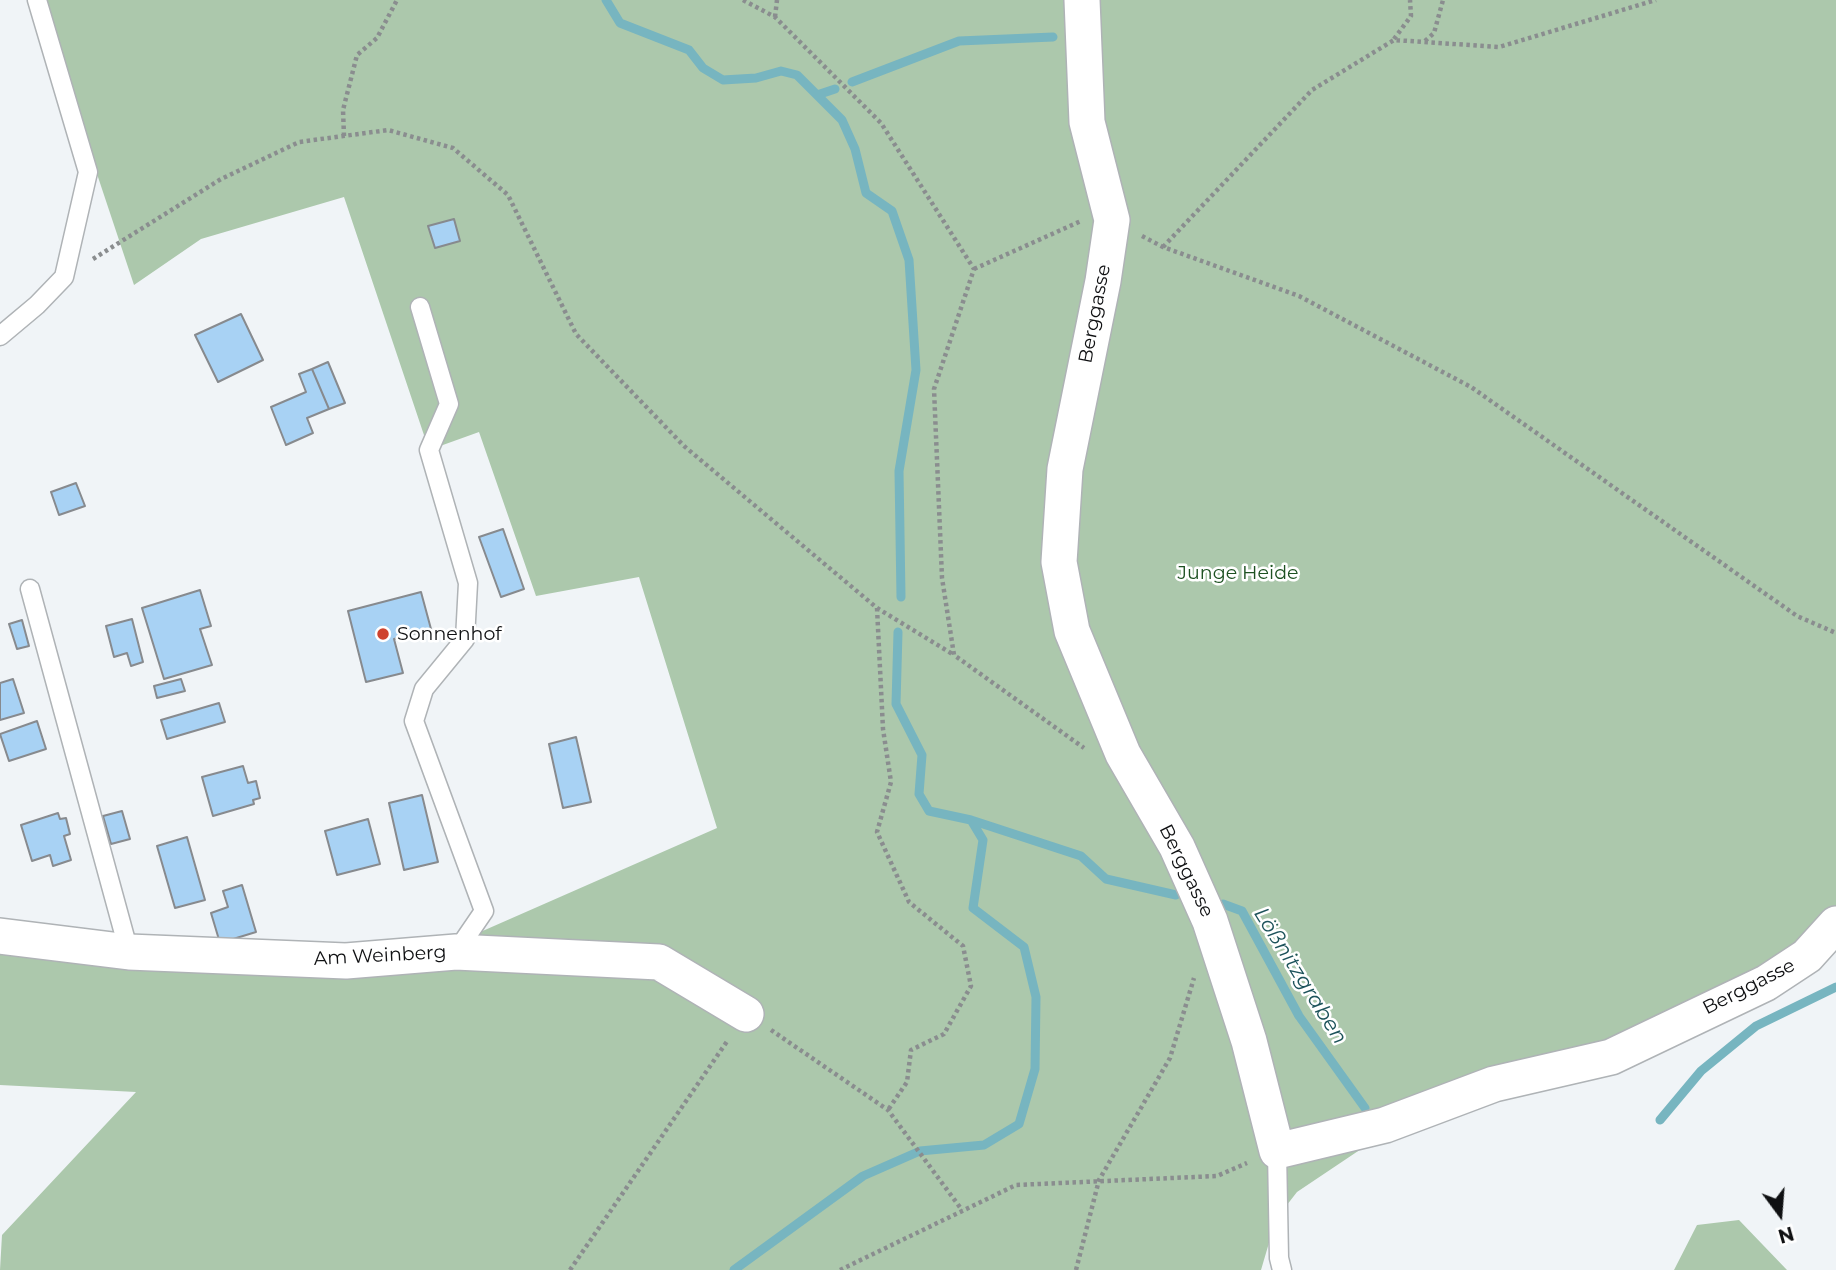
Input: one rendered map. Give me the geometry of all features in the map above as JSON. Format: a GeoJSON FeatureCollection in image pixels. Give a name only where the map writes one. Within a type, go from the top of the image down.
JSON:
{"type":"FeatureCollection","features":[{"type":"Feature","properties":{"kind":"street","name":"Berggasse"},"geometry":{"type":"LineString","coordinates":[[1082,0],[1087,122],[1112,220],[1065,469],[1059,562],[1072,631],[1124,754],[1177,847],[1210,921],[1248,1041],[1277,1151],[1385,1125],[1494,1084],[1611,1057],[1766,983],[1807,956],[1836,925]]}},
{"type":"Feature","properties":{"kind":"street","name":"Am Weinberg"},"geometry":{"type":"LineString","coordinates":[[0,936],[128,951],[346,961],[456,952],[659,962],[746,1014]]}},
{"type":"Feature","properties":{"kind":"lane"},"geometry":{"type":"LineString","coordinates":[[0,336],[37,305],[64,277],[88,172],[37,0]]}},
{"type":"Feature","properties":{"kind":"lane"},"geometry":{"type":"LineString","coordinates":[[420,307],[449,404],[429,450],[468,583],[465,639],[424,689],[414,721],[484,911],[456,952]]}},
{"type":"Feature","properties":{"kind":"lane"},"geometry":{"type":"LineString","coordinates":[[30,589],[128,951]]}},
{"type":"Feature","properties":{"kind":"lane"},"geometry":{"type":"LineString","coordinates":[[1277,1151],[1282,1270]]}},
{"type":"Feature","properties":{"kind":"path"},"geometry":{"type":"LineString","coordinates":[[344,136],[343,110],[357,55],[377,38],[397,0]]}},
{"type":"Feature","properties":{"kind":"path"},"geometry":{"type":"LineString","coordinates":[[743,0],[775,17],[881,123],[974,269]]}},
{"type":"Feature","properties":{"kind":"path"},"geometry":{"type":"LineString","coordinates":[[775,17],[777,0]]}},
{"type":"Feature","properties":{"kind":"path"},"geometry":{"type":"LineString","coordinates":[[1163,247],[1312,90],[1394,40],[1411,16],[1410,0]]}},
{"type":"Feature","properties":{"kind":"path"},"geometry":{"type":"LineString","coordinates":[[1424,42],[1434,33],[1443,0]]}},
{"type":"Feature","properties":{"kind":"path"},"geometry":{"type":"LineString","coordinates":[[1394,40],[1499,47],[1656,0]]}},
{"type":"Feature","properties":{"kind":"path"},"geometry":{"type":"LineString","coordinates":[[64,277],[221,179],[299,142],[388,130],[453,148],[508,195],[576,334],[684,446],[877,608],[954,655],[1086,750],[1124,754]]}},
{"type":"Feature","properties":{"kind":"path"},"geometry":{"type":"LineString","coordinates":[[954,655],[942,578],[934,389],[974,269],[1077,221],[1112,220],[1163,247],[1299,296],[1471,387],[1797,616],[1836,632]]}},
{"type":"Feature","properties":{"kind":"path"},"geometry":{"type":"LineString","coordinates":[[877,608],[883,729],[891,782],[877,832],[909,902],[963,946],[971,986],[944,1034],[911,1050],[907,1082],[888,1110]]}},
{"type":"Feature","properties":{"kind":"path"},"geometry":{"type":"LineString","coordinates":[[1076,1270],[1099,1180],[1170,1058],[1196,971]]}},
{"type":"Feature","properties":{"kind":"path"},"geometry":{"type":"LineString","coordinates":[[570,1270],[746,1014],[888,1110],[962,1210]]}},
{"type":"Feature","properties":{"kind":"path"},"geometry":{"type":"LineString","coordinates":[[839,1270],[1016,1185],[1217,1176],[1277,1151]]}},
{"type":"Feature","properties":{"kind":"green space","name":"Junge Heide"},"geometry":{"type":"Polygon","coordinates":[[[39,0],[1836,0],[1836,934],[1811,961],[1388,1131],[1297,1192],[1276,1219],[1261,1270],[0,1270],[2,1235],[136,1092],[0,1085],[0,950],[453,944],[717,828],[639,577],[536,596],[479,432],[429,450],[344,197],[201,239],[134,285],[39,0]]]}},
{"type":"Feature","properties":{"kind":"green space"},"geometry":{"type":"Polygon","coordinates":[[[1739,1220],[1787,1270],[1674,1270],[1697,1225],[1739,1220]]]}},
{"type":"Feature","properties":{"kind":"building"},"geometry":{"type":"Polygon","coordinates":[[[454,219],[460,241],[435,248],[428,226],[454,219]]]}},
{"type":"Feature","properties":{"kind":"building"},"geometry":{"type":"Polygon","coordinates":[[[241,314],[263,360],[218,382],[195,335],[241,314]]]}},
{"type":"Feature","properties":{"kind":"building"},"geometry":{"type":"Polygon","coordinates":[[[328,362],[345,403],[329,409],[312,369],[328,362]]]}},
{"type":"Feature","properties":{"kind":"building"},"geometry":{"type":"Polygon","coordinates":[[[312,369],[329,409],[307,418],[313,433],[286,445],[271,407],[306,392],[299,374],[312,369]]]}},
{"type":"Feature","properties":{"kind":"building"},"geometry":{"type":"Polygon","coordinates":[[[76,483],[85,506],[59,515],[51,492],[76,483]]]}},
{"type":"Feature","properties":{"kind":"building"},"geometry":{"type":"Polygon","coordinates":[[[503,529],[524,589],[501,597],[479,537],[503,529]]]}},
{"type":"Feature","properties":{"kind":"building"},"geometry":{"type":"Polygon","coordinates":[[[200,590],[211,626],[200,629],[212,665],[164,679],[142,608],[200,590]]]}},
{"type":"Feature","properties":{"kind":"building","name":"Sonnenhof"},"geometry":{"type":"Polygon","coordinates":[[[421,592],[431,629],[394,639],[403,673],[366,682],[348,611],[421,592]]]}},
{"type":"Feature","properties":{"kind":"building"},"geometry":{"type":"Polygon","coordinates":[[[132,619],[143,662],[131,666],[127,653],[114,657],[106,626],[132,619]]]}},
{"type":"Feature","properties":{"kind":"building"},"geometry":{"type":"Polygon","coordinates":[[[22,620],[29,646],[17,649],[9,624],[22,620]]]}},
{"type":"Feature","properties":{"kind":"building"},"geometry":{"type":"Polygon","coordinates":[[[13,679],[24,713],[0,720],[0,683],[13,679]]]}},
{"type":"Feature","properties":{"kind":"building"},"geometry":{"type":"Polygon","coordinates":[[[181,679],[185,691],[157,698],[154,686],[181,679]]]}},
{"type":"Feature","properties":{"kind":"building"},"geometry":{"type":"Polygon","coordinates":[[[219,703],[225,722],[167,739],[161,720],[219,703]]]}},
{"type":"Feature","properties":{"kind":"building"},"geometry":{"type":"Polygon","coordinates":[[[37,721],[46,749],[9,761],[0,734],[37,721]]]}},
{"type":"Feature","properties":{"kind":"building"},"geometry":{"type":"Polygon","coordinates":[[[576,737],[591,802],[563,808],[549,744],[576,737]]]}},
{"type":"Feature","properties":{"kind":"building"},"geometry":{"type":"Polygon","coordinates":[[[243,766],[248,783],[256,781],[260,798],[253,800],[254,804],[213,816],[202,777],[243,766]]]}},
{"type":"Feature","properties":{"kind":"building"},"geometry":{"type":"Polygon","coordinates":[[[422,795],[438,862],[404,870],[389,803],[422,795]]]}},
{"type":"Feature","properties":{"kind":"building"},"geometry":{"type":"Polygon","coordinates":[[[122,811],[130,839],[111,844],[103,816],[122,811]]]}},
{"type":"Feature","properties":{"kind":"building"},"geometry":{"type":"Polygon","coordinates":[[[58,813],[60,819],[66,818],[70,834],[64,836],[71,860],[53,866],[50,855],[32,861],[21,825],[58,813]]]}},
{"type":"Feature","properties":{"kind":"building"},"geometry":{"type":"Polygon","coordinates":[[[368,819],[380,864],[337,875],[325,831],[368,819]]]}},
{"type":"Feature","properties":{"kind":"building"},"geometry":{"type":"Polygon","coordinates":[[[187,837],[205,900],[175,908],[157,846],[187,837]]]}},
{"type":"Feature","properties":{"kind":"building"},"geometry":{"type":"Polygon","coordinates":[[[242,885],[256,932],[220,943],[211,913],[228,907],[223,891],[242,885]]]}},
{"type":"Feature","properties":{"kind":"waterway"},"geometry":{"type":"LineString","coordinates":[[606,0],[620,23],[689,50],[703,68],[723,80],[756,78],[781,71],[797,75],[842,120],[855,149],[866,193],[892,211],[909,260],[916,370],[899,471],[901,597]]}},
{"type":"Feature","properties":{"kind":"waterway"},"geometry":{"type":"LineString","coordinates":[[852,82],[959,41],[1053,37]]}},
{"type":"Feature","properties":{"kind":"waterway"},"geometry":{"type":"LineString","coordinates":[[817,95],[835,89]]}},
{"type":"Feature","properties":{"kind":"waterway"},"geometry":{"type":"LineString","coordinates":[[734,1270],[863,1176],[920,1151],[984,1145],[1019,1124],[1035,1069],[1036,997],[1024,947],[973,908],[983,840],[971,820],[929,811],[919,794],[922,755],[896,704],[898,632]]}},
{"type":"Feature","properties":{"kind":"waterway","name":"Lößnitzgraben"},"geometry":{"type":"LineString","coordinates":[[971,820],[1081,856],[1106,879],[1176,895]]}},
{"type":"Feature","properties":{"kind":"waterway","name":"Lößnitzgraben"},"geometry":{"type":"LineString","coordinates":[[1223,904],[1242,911],[1299,1016],[1365,1108]]}},
{"type":"Feature","properties":{"kind":"waterway"},"geometry":{"type":"LineString","coordinates":[[1660,1120],[1701,1071],[1756,1026],[1836,987]]}},
{"type":"Feature","properties":{"kind":"place","name":"Sonnenhof"},"geometry":{"type":"Point","coordinates":[383,634]}}]}
